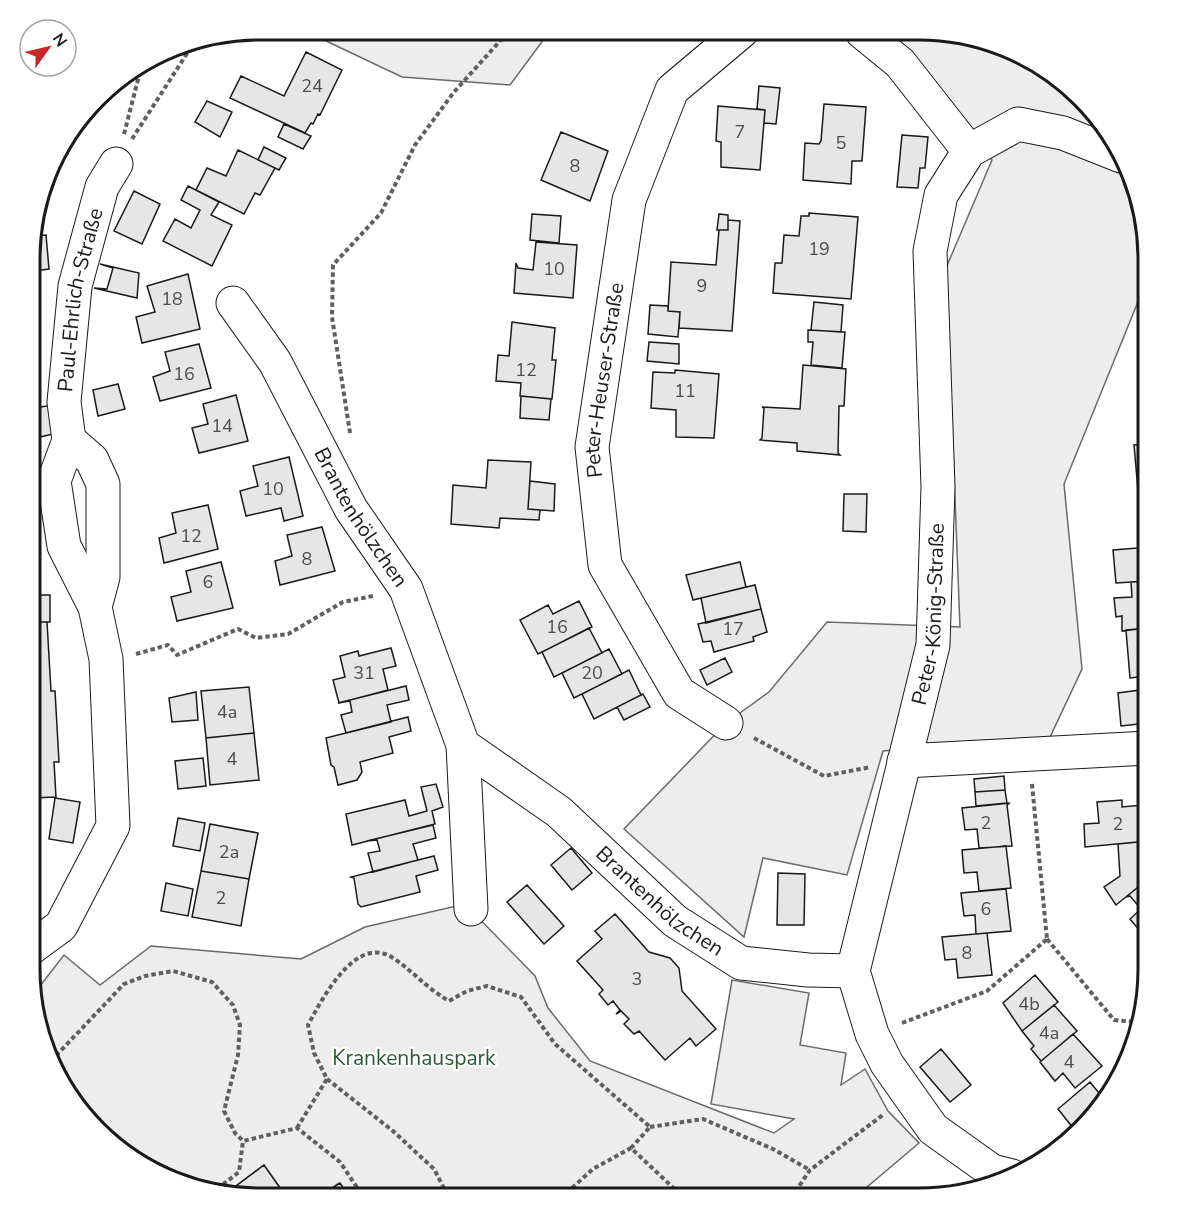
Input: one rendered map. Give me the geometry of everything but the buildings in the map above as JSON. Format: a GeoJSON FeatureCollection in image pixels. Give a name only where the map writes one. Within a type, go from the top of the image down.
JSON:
{"type":"FeatureCollection","features":[{"type":"Feature","properties":{"kind":"street","name":"Peter-Heuser-Straße"},"geometry":{"type":"LineString","coordinates":[[726,723],[679,693],[606,565],[592,447],[628,200],[672,90],[731,40]]}},
{"type":"Feature","properties":{"kind":"street"},"geometry":{"type":"LineString","coordinates":[[872,40],[900,63],[969,151]]}},
{"type":"Feature","properties":{"kind":"street","name":"Peter-König-Straße"},"geometry":{"type":"LineString","coordinates":[[853,971],[933,645],[938,487],[930,251],[941,195],[969,151],[1018,124],[1063,133],[1109,151]]}},
{"type":"Feature","properties":{"kind":"street","name":"Paul-Ehrlich-Straße"},"geometry":{"type":"LineString","coordinates":[[40,941],[61,926],[113,826],[106,659],[95,607],[64,546],[54,481],[69,440],[64,402],[75,286],[102,187],[116,164]]}},
{"type":"Feature","properties":{"kind":"street","name":"Brantenhölzchen"},"geometry":{"type":"LineString","coordinates":[[233,303],[275,362],[351,509],[406,589],[463,745],[471,909]]}},
{"type":"Feature","properties":{"kind":"street","name":"Paul-Ehrlich-Straße"},"geometry":{"type":"LineString","coordinates":[[69,440],[92,460],[103,483],[103,578],[95,607]]}},
{"type":"Feature","properties":{"kind":"street","name":"Brantenhölzchen"},"geometry":{"type":"LineString","coordinates":[[463,745],[559,812],[675,921],[741,963],[808,970],[853,971]]}},
{"type":"Feature","properties":{"kind":"street"},"geometry":{"type":"LineString","coordinates":[[904,761],[1138,748]]}},
{"type":"Feature","properties":{"kind":"street"},"geometry":{"type":"LineString","coordinates":[[853,971],[872,1034],[886,1064],[907,1094],[933,1129],[992,1171],[998,1173]]}},
{"type":"Feature","properties":{"kind":"path"},"geometry":{"type":"LineString","coordinates":[[351,437],[332,317],[333,265],[381,213],[415,145],[454,92],[501,40]]}},
{"type":"Feature","properties":{"kind":"path"},"geometry":{"type":"LineString","coordinates":[[116,164],[188,53]]}},
{"type":"Feature","properties":{"kind":"path"},"geometry":{"type":"LineString","coordinates":[[116,164],[139,77]]}},
{"type":"Feature","properties":{"kind":"path"},"geometry":{"type":"LineString","coordinates":[[106,659],[168,645],[177,655],[238,629],[256,638],[288,634],[343,602],[406,589]]}},
{"type":"Feature","properties":{"kind":"path"},"geometry":{"type":"LineString","coordinates":[[726,723],[824,776],[904,761]]}},
{"type":"Feature","properties":{"kind":"path"},"geometry":{"type":"LineString","coordinates":[[1029,753],[1047,939],[1114,1020],[1131,1022]]}},
{"type":"Feature","properties":{"kind":"path"},"geometry":{"type":"LineString","coordinates":[[872,1034],[987,991],[1047,939]]}},
{"type":"Feature","properties":{"kind":"path"},"geometry":{"type":"LineString","coordinates":[[444,1188],[434,1169],[393,1131],[327,1078],[314,1053],[308,1025],[324,996],[353,961],[371,952],[392,957],[427,989],[449,1001],[467,991],[487,986],[521,997],[555,1044],[650,1127]]}},
{"type":"Feature","properties":{"kind":"path"},"geometry":{"type":"LineString","coordinates":[[58,1053],[124,984],[145,976],[173,971],[212,982],[233,1005],[240,1024],[238,1055],[224,1111],[235,1133],[243,1141]]}},
{"type":"Feature","properties":{"kind":"path"},"geometry":{"type":"LineString","coordinates":[[243,1141],[297,1128],[327,1078]]}},
{"type":"Feature","properties":{"kind":"path"},"geometry":{"type":"LineString","coordinates":[[797,1188],[810,1170],[857,1137],[907,1094]]}},
{"type":"Feature","properties":{"kind":"path"},"geometry":{"type":"LineString","coordinates":[[571,1188],[593,1169],[631,1148],[650,1127],[703,1119],[773,1149],[810,1170]]}},
{"type":"Feature","properties":{"kind":"path"},"geometry":{"type":"LineString","coordinates":[[297,1128],[340,1162],[358,1188]]}},
{"type":"Feature","properties":{"kind":"path"},"geometry":{"type":"LineString","coordinates":[[223,1184],[239,1172],[243,1141]]}},
{"type":"Feature","properties":{"kind":"path"},"geometry":{"type":"LineString","coordinates":[[631,1148],[674,1188]]}},
{"type":"Feature","properties":{"kind":"shaded area"},"geometry":{"type":"Polygon","coordinates":[[[324,40],[543,40],[510,85],[402,77],[324,40]]]}},
{"type":"Feature","properties":{"kind":"shaded area"},"geometry":{"type":"Polygon","coordinates":[[[903,40],[918,40],[947,42],[975,48],[1002,57],[1040,77],[1063,95],[1092,126],[1108,150],[1126,189],[1136,231],[1138,302],[1064,484],[1082,669],[1050,737],[883,751],[847,875],[763,858],[744,937],[624,829],[726,723],[769,692],[827,622],[960,627],[946,268],[992,160],[897,45],[903,40]]]}},
{"type":"Feature","properties":{"kind":"shaded area","name":"Krankenhauspark"},"geometry":{"type":"Polygon","coordinates":[[[465,904],[535,976],[548,1008],[590,1061],[774,1133],[794,1119],[711,1104],[732,980],[809,993],[800,1045],[846,1053],[841,1085],[865,1069],[888,1111],[919,1143],[866,1188],[343,1188],[339,1183],[332,1188],[280,1188],[264,1165],[236,1186],[231,1186],[176,1171],[138,1151],[115,1133],[77,1090],[52,1039],[41,984],[64,955],[100,985],[151,946],[301,959],[365,927],[465,904]]]}}]}
